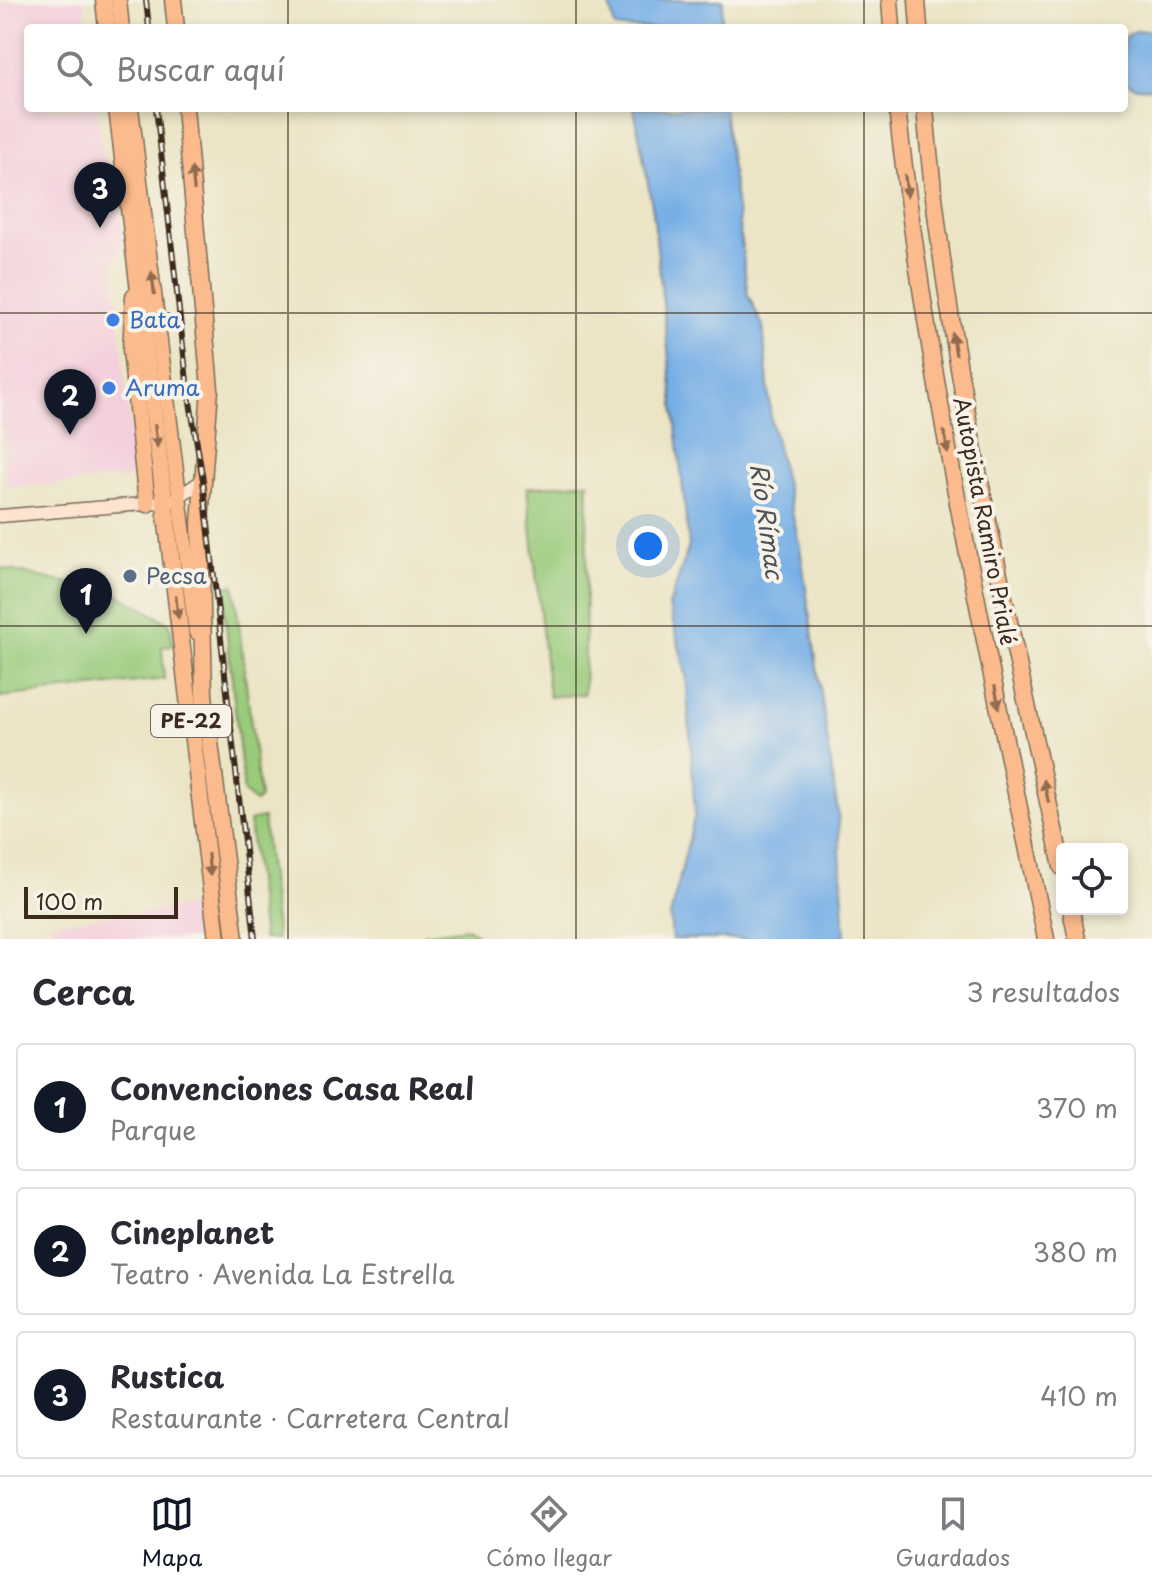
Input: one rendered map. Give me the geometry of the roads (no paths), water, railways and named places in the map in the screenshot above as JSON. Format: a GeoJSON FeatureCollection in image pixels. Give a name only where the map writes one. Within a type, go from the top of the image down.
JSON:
{"type":"FeatureCollection","features":[{"type":"Feature","properties":{"kind":"highway"},"geometry":{"type":"LineString","coordinates":[[104,0],[107,24]]}},
{"type":"Feature","properties":{"kind":"highway"},"geometry":{"type":"LineString","coordinates":[[173,0],[176,24]]}},
{"type":"Feature","properties":{"kind":"highway"},"geometry":{"type":"LineString","coordinates":[[890,0],[892,24]]}},
{"type":"Feature","properties":{"kind":"highway"},"geometry":{"type":"LineString","coordinates":[[917,0],[919,24]]}},
{"type":"Feature","properties":{"kind":"highway","name":"PE-22"},"geometry":{"type":"LineString","coordinates":[[118,112],[217,939]]}},
{"type":"Feature","properties":{"kind":"highway","name":"PE-22"},"geometry":{"type":"LineString","coordinates":[[185,112],[209,374],[199,564],[204,695],[235,939]]}},
{"type":"Feature","properties":{"kind":"highway","name":"Autopista Ramiro Prialé"},"geometry":{"type":"LineString","coordinates":[[897,112],[911,231],[942,426],[1046,939]]}},
{"type":"Feature","properties":{"kind":"highway","name":"Autopista Ramiro Prialé"},"geometry":{"type":"LineString","coordinates":[[925,112],[949,315],[969,427],[1057,843]]}},
{"type":"Feature","properties":{"kind":"highway"},"geometry":{"type":"LineString","coordinates":[[1072,915],[1077,939]]}},
{"type":"Feature","properties":{"kind":"main road"},"geometry":{"type":"LineString","coordinates":[[119,0],[122,24]]}},
{"type":"Feature","properties":{"kind":"main road"},"geometry":{"type":"LineString","coordinates":[[131,112],[163,502],[204,695]]}},
{"type":"Feature","properties":{"kind":"street"},"geometry":{"type":"LineString","coordinates":[[0,516],[163,502],[203,480]]}},
{"type":"Feature","properties":{"kind":"water"},"geometry":{"type":"Polygon","coordinates":[[[608,0],[723,0],[721,24],[614,24],[608,0]]]}},
{"type":"Feature","properties":{"kind":"water"},"geometry":{"type":"Polygon","coordinates":[[[1152,30],[1152,88],[1128,83],[1128,35],[1135,31],[1152,30]]]}},
{"type":"Feature","properties":{"kind":"water","name":"Río Rímac"},"geometry":{"type":"Polygon","coordinates":[[[635,112],[725,112],[748,295],[763,326],[771,420],[800,547],[838,813],[845,939],[672,939],[670,917],[695,814],[686,674],[669,606],[689,546],[653,211],[635,112]]]}},
{"type":"Feature","properties":{"kind":"railway"},"geometry":{"type":"LineString","coordinates":[[146,0],[149,24]]}},
{"type":"Feature","properties":{"kind":"railway"},"geometry":{"type":"LineString","coordinates":[[156,112],[188,390],[203,480],[255,939]]}},
{"type":"Feature","properties":{"kind":"place","name":"Rustica"},"geometry":{"type":"Point","coordinates":[100,228]}},
{"type":"Feature","properties":{"kind":"place","name":"Bata"},"geometry":{"type":"Point","coordinates":[113,320]}},
{"type":"Feature","properties":{"kind":"place","name":"Aruma"},"geometry":{"type":"Point","coordinates":[109,388]}},
{"type":"Feature","properties":{"kind":"place","name":"Cineplanet"},"geometry":{"type":"Point","coordinates":[70,435]}},
{"type":"Feature","properties":{"kind":"place","name":"Pecsa"},"geometry":{"type":"Point","coordinates":[130,576]}},
{"type":"Feature","properties":{"kind":"place","name":"Convenciones Casa Real"},"geometry":{"type":"Point","coordinates":[86,634]}}]}
